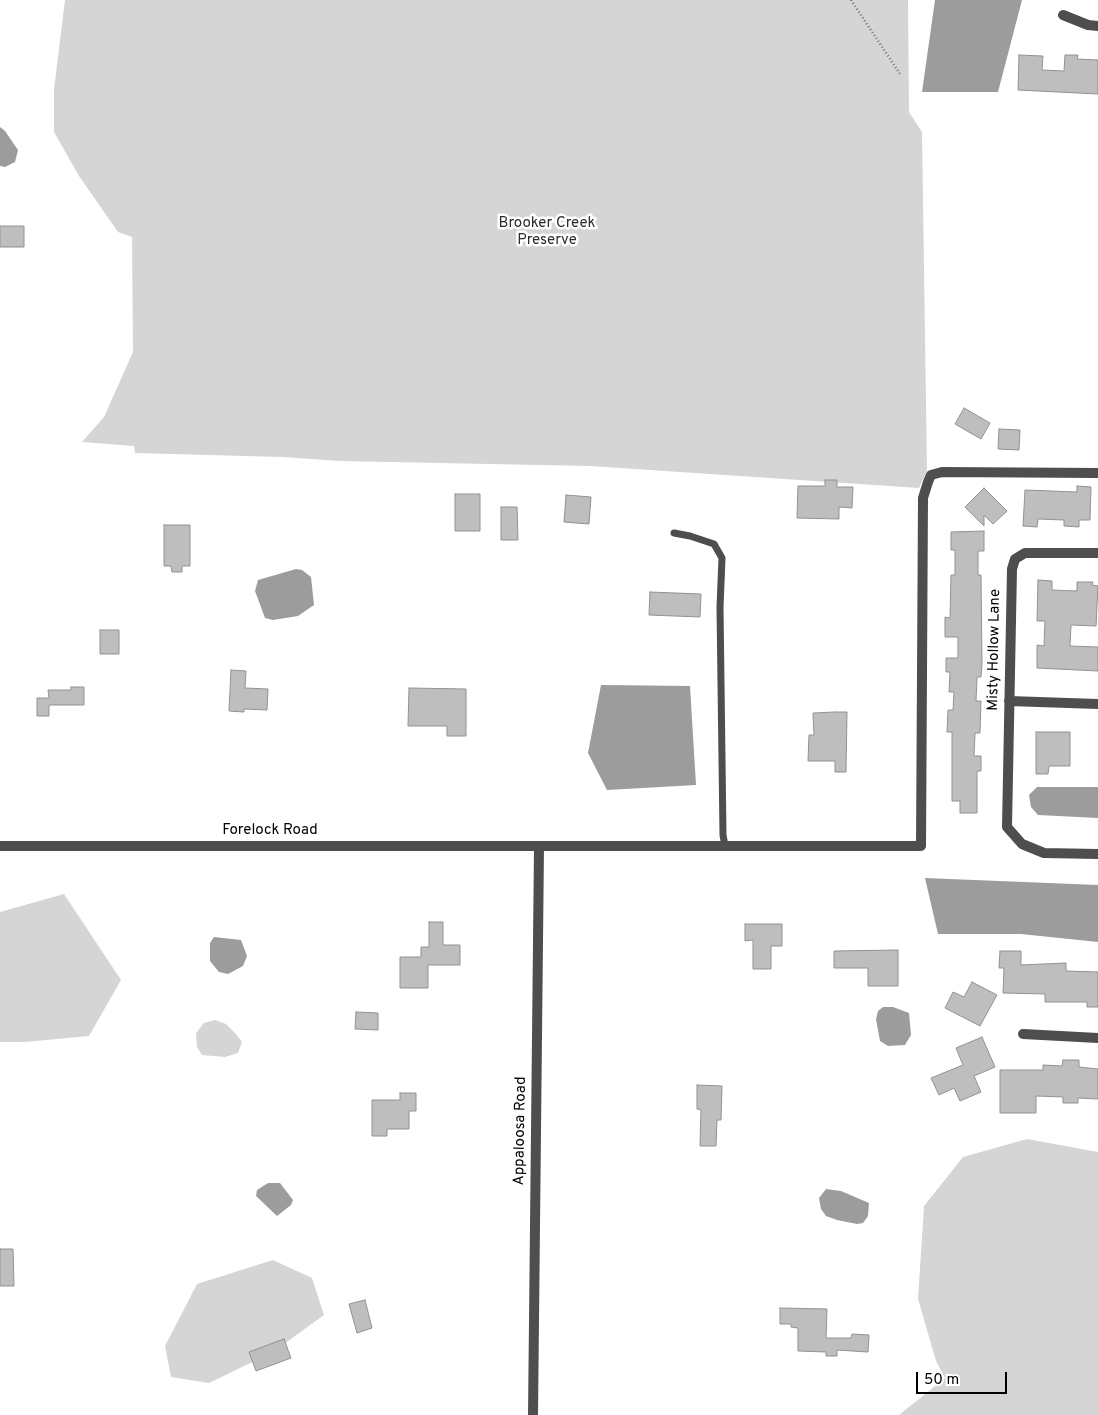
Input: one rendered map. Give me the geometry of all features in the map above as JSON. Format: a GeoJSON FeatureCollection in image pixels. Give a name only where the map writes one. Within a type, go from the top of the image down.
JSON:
{"type":"FeatureCollection","features":[{"type":"Feature","properties":{"kind":"street"},"geometry":{"type":"LineString","coordinates":[[1063,15],[1088,25],[1098,26]]}},
{"type":"Feature","properties":{"kind":"street","name":"Forelock Road"},"geometry":{"type":"LineString","coordinates":[[0,846],[921,846],[923,498],[931,475],[942,472],[1098,473]]}},
{"type":"Feature","properties":{"kind":"street","name":"Misty Hollow Lane"},"geometry":{"type":"LineString","coordinates":[[1098,553],[1025,553],[1015,559],[1012,569],[1007,827],[1022,844],[1044,853],[1098,854]]}},
{"type":"Feature","properties":{"kind":"street"},"geometry":{"type":"LineString","coordinates":[[1009,702],[1098,704]]}},
{"type":"Feature","properties":{"kind":"street","name":"Appaloosa Road"},"geometry":{"type":"LineString","coordinates":[[533,1415],[539,847]]}},
{"type":"Feature","properties":{"kind":"street"},"geometry":{"type":"LineString","coordinates":[[1023,1034],[1098,1038]]}},
{"type":"Feature","properties":{"kind":"lane"},"geometry":{"type":"LineString","coordinates":[[674,533],[714,544],[722,558],[720,607],[723,835],[725,846]]}},
{"type":"Feature","properties":{"kind":"path"},"geometry":{"type":"LineString","coordinates":[[851,0],[900,74]]}},
{"type":"Feature","properties":{"kind":"green space","name":"Brooker Creek Preserve"},"geometry":{"type":"Polygon","coordinates":[[[65,0],[908,0],[909,112],[922,132],[927,471],[919,488],[590,466],[340,461],[282,457],[135,453],[134,446],[82,442],[104,417],[133,352],[132,237],[118,232],[79,176],[54,132],[54,89],[65,0]]]}},
{"type":"Feature","properties":{"kind":"green space"},"geometry":{"type":"Polygon","coordinates":[[[64,894],[121,980],[89,1036],[25,1042],[0,1042],[0,912],[64,894]]]}},
{"type":"Feature","properties":{"kind":"green space"},"geometry":{"type":"Polygon","coordinates":[[[215,1020],[226,1024],[242,1042],[238,1053],[225,1057],[202,1055],[197,1047],[196,1033],[204,1023],[215,1020]]]}},
{"type":"Feature","properties":{"kind":"green space"},"geometry":{"type":"Polygon","coordinates":[[[1027,1139],[1098,1152],[1098,1415],[899,1415],[945,1378],[936,1361],[918,1299],[924,1206],[963,1157],[1027,1139]]]}},
{"type":"Feature","properties":{"kind":"green space"},"geometry":{"type":"Polygon","coordinates":[[[273,1260],[312,1278],[324,1315],[273,1352],[209,1383],[171,1377],[165,1346],[197,1284],[273,1260]]]}},
{"type":"Feature","properties":{"kind":"shaded area"},"geometry":{"type":"Polygon","coordinates":[[[935,0],[1022,0],[998,92],[922,92],[935,0]]]}},
{"type":"Feature","properties":{"kind":"shaded area"},"geometry":{"type":"Polygon","coordinates":[[[0,127],[18,150],[15,162],[5,167],[0,166],[0,127]]]}},
{"type":"Feature","properties":{"kind":"shaded area"},"geometry":{"type":"Polygon","coordinates":[[[296,569],[302,570],[311,577],[314,605],[298,616],[273,620],[265,618],[255,591],[258,580],[296,569]]]}},
{"type":"Feature","properties":{"kind":"shaded area"},"geometry":{"type":"Polygon","coordinates":[[[601,685],[690,686],[696,785],[607,790],[588,753],[601,685]]]}},
{"type":"Feature","properties":{"kind":"shaded area"},"geometry":{"type":"Polygon","coordinates":[[[1037,787],[1098,787],[1098,818],[1038,815],[1031,807],[1029,795],[1037,787]]]}},
{"type":"Feature","properties":{"kind":"shaded area"},"geometry":{"type":"Polygon","coordinates":[[[925,878],[1098,885],[1098,942],[1021,934],[938,934],[925,878]]]}},
{"type":"Feature","properties":{"kind":"shaded area"},"geometry":{"type":"Polygon","coordinates":[[[214,937],[241,940],[247,956],[243,966],[228,974],[219,972],[210,961],[210,943],[214,937]]]}},
{"type":"Feature","properties":{"kind":"shaded area"},"geometry":{"type":"Polygon","coordinates":[[[883,1007],[893,1007],[909,1013],[911,1035],[905,1045],[888,1046],[880,1041],[876,1019],[878,1011],[883,1007]]]}},
{"type":"Feature","properties":{"kind":"shaded area"},"geometry":{"type":"Polygon","coordinates":[[[268,1183],[280,1183],[293,1200],[291,1205],[277,1216],[256,1196],[257,1190],[268,1183]]]}},
{"type":"Feature","properties":{"kind":"shaded area"},"geometry":{"type":"Polygon","coordinates":[[[826,1189],[841,1191],[869,1203],[868,1216],[863,1223],[857,1224],[826,1216],[821,1209],[819,1198],[826,1189]]]}},
{"type":"Feature","properties":{"kind":"building"},"geometry":{"type":"Polygon","coordinates":[[[1019,55],[1043,56],[1042,70],[1064,71],[1065,55],[1078,55],[1077,59],[1098,60],[1098,94],[1018,90],[1019,55]]]}},
{"type":"Feature","properties":{"kind":"building"},"geometry":{"type":"Polygon","coordinates":[[[0,226],[24,226],[24,247],[0,247],[0,226]]]}},
{"type":"Feature","properties":{"kind":"building"},"geometry":{"type":"Polygon","coordinates":[[[964,408],[990,423],[981,439],[955,424],[964,408]]]}},
{"type":"Feature","properties":{"kind":"building"},"geometry":{"type":"Polygon","coordinates":[[[999,429],[1020,430],[1019,450],[998,449],[999,429]]]}},
{"type":"Feature","properties":{"kind":"building"},"geometry":{"type":"Polygon","coordinates":[[[825,480],[837,480],[837,487],[853,487],[852,508],[839,507],[839,519],[797,518],[798,486],[825,486],[825,480]]]}},
{"type":"Feature","properties":{"kind":"building"},"geometry":{"type":"Polygon","coordinates":[[[1077,486],[1091,487],[1090,520],[1079,520],[1079,527],[1064,526],[1064,520],[1038,519],[1037,527],[1023,526],[1025,490],[1077,492],[1077,486]]]}},
{"type":"Feature","properties":{"kind":"building"},"geometry":{"type":"Polygon","coordinates":[[[984,488],[1007,511],[993,524],[984,515],[984,526],[965,507],[984,488]]]}},
{"type":"Feature","properties":{"kind":"building"},"geometry":{"type":"Polygon","coordinates":[[[455,494],[480,494],[480,531],[455,531],[455,494]]]}},
{"type":"Feature","properties":{"kind":"building"},"geometry":{"type":"Polygon","coordinates":[[[566,495],[591,497],[589,524],[564,522],[566,495]]]}},
{"type":"Feature","properties":{"kind":"building"},"geometry":{"type":"Polygon","coordinates":[[[501,507],[517,507],[518,540],[501,540],[501,507]]]}},
{"type":"Feature","properties":{"kind":"building"},"geometry":{"type":"Polygon","coordinates":[[[164,525],[190,525],[190,566],[182,566],[182,572],[172,572],[171,566],[164,566],[164,525]]]}},
{"type":"Feature","properties":{"kind":"building"},"geometry":{"type":"Polygon","coordinates":[[[984,531],[984,551],[978,551],[978,575],[981,575],[982,664],[981,677],[977,677],[976,701],[981,701],[980,733],[975,733],[974,756],[981,756],[981,771],[977,771],[977,813],[960,813],[960,801],[952,801],[952,732],[947,732],[948,710],[953,710],[954,692],[949,692],[950,672],[946,672],[946,658],[958,658],[958,637],[945,637],[945,617],[950,618],[951,575],[955,575],[955,550],[951,550],[951,532],[984,531]]]}},
{"type":"Feature","properties":{"kind":"building"},"geometry":{"type":"Polygon","coordinates":[[[1038,580],[1052,581],[1052,590],[1077,591],[1077,582],[1093,582],[1092,585],[1098,586],[1096,626],[1071,625],[1070,646],[1098,647],[1098,671],[1037,668],[1037,645],[1044,646],[1045,621],[1037,621],[1038,580]]]}},
{"type":"Feature","properties":{"kind":"building"},"geometry":{"type":"Polygon","coordinates":[[[650,592],[701,594],[700,617],[649,615],[650,592]]]}},
{"type":"Feature","properties":{"kind":"building"},"geometry":{"type":"Polygon","coordinates":[[[100,630],[119,630],[119,654],[100,654],[100,630]]]}},
{"type":"Feature","properties":{"kind":"building"},"geometry":{"type":"Polygon","coordinates":[[[231,670],[246,671],[245,688],[268,689],[267,710],[244,709],[244,712],[229,711],[231,670]]]}},
{"type":"Feature","properties":{"kind":"building"},"geometry":{"type":"Polygon","coordinates":[[[71,687],[84,687],[84,705],[49,705],[49,716],[37,716],[37,698],[49,698],[48,690],[71,690],[71,687]]]}},
{"type":"Feature","properties":{"kind":"building"},"geometry":{"type":"Polygon","coordinates":[[[409,688],[466,689],[466,736],[447,736],[447,726],[408,726],[409,688]]]}},
{"type":"Feature","properties":{"kind":"building"},"geometry":{"type":"Polygon","coordinates":[[[847,712],[846,772],[835,772],[835,761],[808,761],[809,735],[814,735],[813,713],[847,712]]]}},
{"type":"Feature","properties":{"kind":"building"},"geometry":{"type":"Polygon","coordinates":[[[1036,732],[1070,732],[1070,766],[1049,766],[1048,774],[1036,774],[1036,732]]]}},
{"type":"Feature","properties":{"kind":"building"},"geometry":{"type":"Polygon","coordinates":[[[429,922],[443,922],[443,945],[460,945],[460,965],[428,965],[428,988],[400,988],[400,957],[421,957],[421,947],[429,947],[429,922]]]}},
{"type":"Feature","properties":{"kind":"building"},"geometry":{"type":"Polygon","coordinates":[[[745,924],[782,924],[782,946],[771,946],[771,969],[753,969],[753,940],[745,941],[745,924]]]}},
{"type":"Feature","properties":{"kind":"building"},"geometry":{"type":"Polygon","coordinates":[[[898,950],[898,986],[868,986],[868,968],[834,968],[834,951],[898,950]]]}},
{"type":"Feature","properties":{"kind":"building"},"geometry":{"type":"Polygon","coordinates":[[[1000,951],[1021,951],[1021,965],[1066,963],[1066,971],[1098,972],[1098,1007],[1087,1007],[1087,1002],[1045,1002],[1045,994],[1003,993],[1004,968],[999,968],[1000,951]]]}},
{"type":"Feature","properties":{"kind":"building"},"geometry":{"type":"Polygon","coordinates":[[[972,982],[997,995],[980,1026],[945,1008],[953,992],[964,997],[972,982]]]}},
{"type":"Feature","properties":{"kind":"building"},"geometry":{"type":"Polygon","coordinates":[[[356,1012],[378,1013],[378,1030],[355,1029],[356,1012]]]}},
{"type":"Feature","properties":{"kind":"building"},"geometry":{"type":"Polygon","coordinates":[[[982,1037],[995,1067],[974,1076],[981,1092],[960,1101],[954,1088],[939,1095],[931,1078],[963,1065],[956,1048],[982,1037]]]}},
{"type":"Feature","properties":{"kind":"building"},"geometry":{"type":"Polygon","coordinates":[[[1063,1060],[1079,1060],[1079,1067],[1098,1069],[1098,1099],[1078,1098],[1078,1103],[1063,1103],[1063,1097],[1036,1096],[1036,1113],[1000,1113],[1000,1070],[1043,1070],[1043,1065],[1062,1066],[1063,1060]]]}},
{"type":"Feature","properties":{"kind":"building"},"geometry":{"type":"Polygon","coordinates":[[[697,1085],[722,1086],[721,1120],[717,1120],[716,1146],[700,1146],[701,1110],[697,1109],[697,1085]]]}},
{"type":"Feature","properties":{"kind":"building"},"geometry":{"type":"Polygon","coordinates":[[[400,1093],[416,1093],[416,1111],[409,1111],[409,1129],[387,1129],[387,1136],[372,1136],[372,1100],[400,1100],[400,1093]]]}},
{"type":"Feature","properties":{"kind":"building"},"geometry":{"type":"Polygon","coordinates":[[[0,1249],[13,1249],[14,1286],[0,1286],[0,1249]]]}},
{"type":"Feature","properties":{"kind":"building"},"geometry":{"type":"Polygon","coordinates":[[[365,1300],[372,1328],[357,1333],[349,1304],[365,1300]]]}},
{"type":"Feature","properties":{"kind":"building"},"geometry":{"type":"Polygon","coordinates":[[[780,1308],[827,1309],[826,1338],[851,1338],[852,1334],[869,1335],[868,1352],[837,1350],[837,1356],[826,1356],[826,1352],[798,1351],[798,1328],[791,1327],[791,1324],[780,1324],[780,1308]]]}},
{"type":"Feature","properties":{"kind":"building"},"geometry":{"type":"Polygon","coordinates":[[[284,1339],[291,1358],[256,1371],[249,1352],[284,1339]]]}}]}
